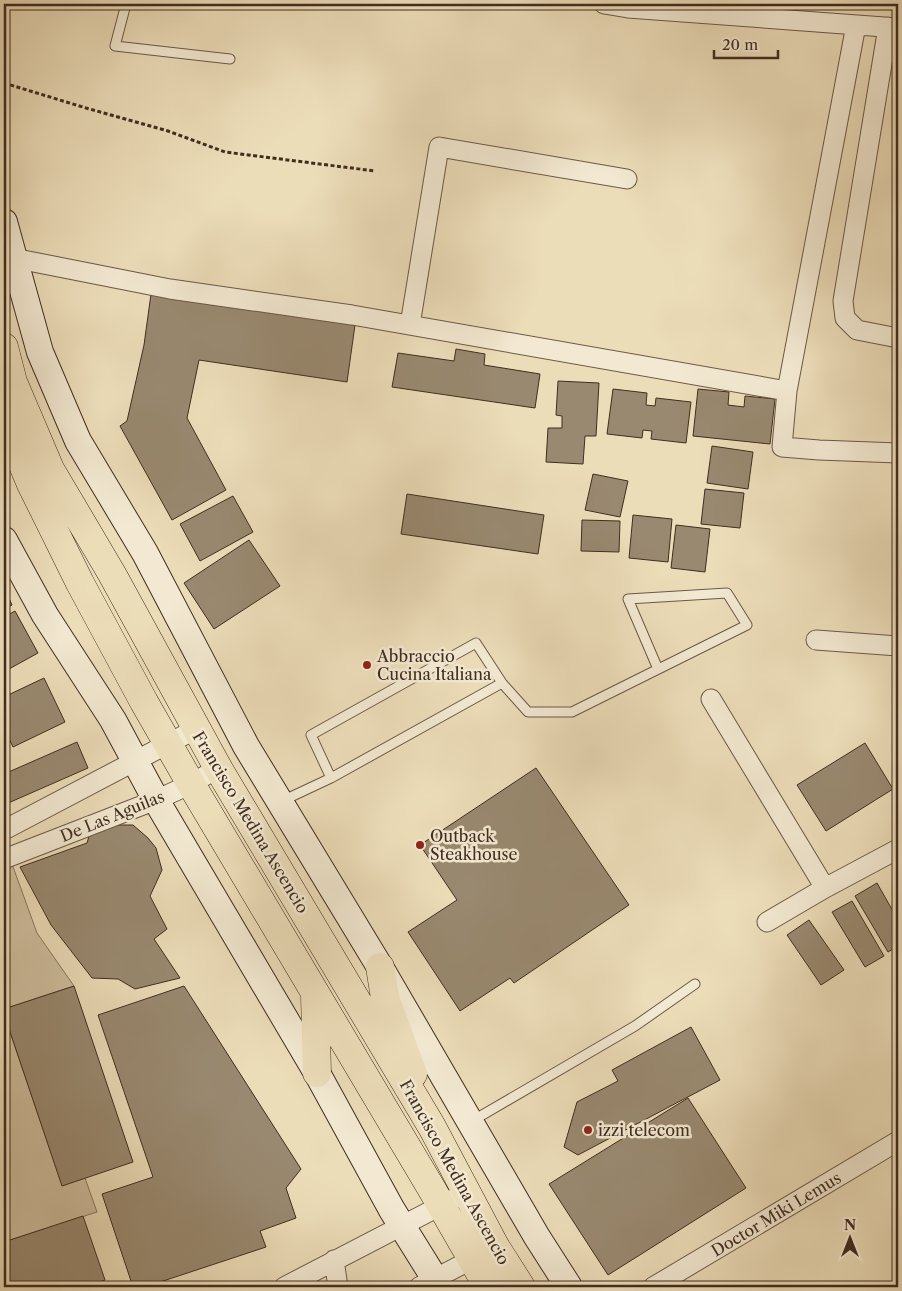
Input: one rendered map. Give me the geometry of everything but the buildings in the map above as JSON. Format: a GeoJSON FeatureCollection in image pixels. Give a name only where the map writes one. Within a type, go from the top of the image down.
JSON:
{"type":"FeatureCollection","features":[{"type":"Feature","properties":{"kind":"highway","name":"Francisco Medina Ascencio"},"geometry":{"type":"LineString","coordinates":[[4,347],[13,382],[50,469],[112,574],[218,768],[432,1127],[496,1246],[521,1287]]}},
{"type":"Feature","properties":{"kind":"highway","name":"Francisco Medina Ascencio"},"geometry":{"type":"LineString","coordinates":[[4,420],[31,484],[80,582],[168,744],[488,1287]]}},
{"type":"Feature","properties":{"kind":"highway"},"geometry":{"type":"LineString","coordinates":[[380,966],[385,998],[403,1043],[432,1127]]}},
{"type":"Feature","properties":{"kind":"highway"},"geometry":{"type":"LineString","coordinates":[[315,994],[317,1073]]}},
{"type":"Feature","properties":{"kind":"main road"},"geometry":{"type":"LineString","coordinates":[[4,222],[40,352],[78,441],[145,553],[246,746],[380,966],[537,1237],[569,1287]]}},
{"type":"Feature","properties":{"kind":"main road"},"geometry":{"type":"LineString","coordinates":[[4,540],[45,614],[113,720],[134,762],[317,1073],[392,1210],[403,1225],[431,1284]]}},
{"type":"Feature","properties":{"kind":"street"},"geometry":{"type":"LineString","coordinates":[[604,4],[628,8],[893,28],[843,301],[844,318],[857,330],[898,338]]}},
{"type":"Feature","properties":{"kind":"street"},"geometry":{"type":"LineString","coordinates":[[856,25],[787,391],[782,447],[898,452]]}},
{"type":"Feature","properties":{"kind":"street"},"geometry":{"type":"LineString","coordinates":[[410,324],[439,147],[628,179]]}},
{"type":"Feature","properties":{"kind":"street"},"geometry":{"type":"LineString","coordinates":[[14,258],[170,289],[352,314],[787,391]]}},
{"type":"Feature","properties":{"kind":"street"},"geometry":{"type":"LineString","coordinates":[[816,640],[898,646]]}},
{"type":"Feature","properties":{"kind":"street"},"geometry":{"type":"LineString","coordinates":[[711,699],[826,888]]}},
{"type":"Feature","properties":{"kind":"street","name":"De Las Aguilas"},"geometry":{"type":"LineString","coordinates":[[4,830],[196,729]]}},
{"type":"Feature","properties":{"kind":"street","name":"De Las Aguilas"},"geometry":{"type":"LineString","coordinates":[[4,859],[156,800],[191,784],[218,768]]}},
{"type":"Feature","properties":{"kind":"street"},"geometry":{"type":"LineString","coordinates":[[768,922],[826,888],[898,850]]}},
{"type":"Feature","properties":{"kind":"street","name":"Doctor Miki Lemus"},"geometry":{"type":"LineString","coordinates":[[653,1287],[898,1141]]}},
{"type":"Feature","properties":{"kind":"street"},"geometry":{"type":"LineString","coordinates":[[284,1287],[467,1192]]}},
{"type":"Feature","properties":{"kind":"street"},"geometry":{"type":"LineString","coordinates":[[431,1284],[496,1246]]}},
{"type":"Feature","properties":{"kind":"street"},"geometry":{"type":"LineString","coordinates":[[334,1260],[338,1287]]}},
{"type":"Feature","properties":{"kind":"lane"},"geometry":{"type":"LineString","coordinates":[[126,4],[115,46],[230,59]]}},
{"type":"Feature","properties":{"kind":"lane"},"geometry":{"type":"LineString","coordinates":[[331,778],[311,735],[476,643],[502,683],[528,712],[572,712],[658,669],[747,624],[727,593],[628,598],[658,669]]}},
{"type":"Feature","properties":{"kind":"lane"},"geometry":{"type":"LineString","coordinates":[[280,802],[331,778],[502,683]]}},
{"type":"Feature","properties":{"kind":"lane"},"geometry":{"type":"LineString","coordinates":[[471,1121],[613,1040],[696,984]]}},
{"type":"Feature","properties":{"kind":"path"},"geometry":{"type":"LineString","coordinates":[[4,83],[168,130],[226,152],[375,171]]}},
{"type":"Feature","properties":{"kind":"shaded area"},"geometry":{"type":"Polygon","coordinates":[[[12,864],[37,933],[74,986],[4,1009],[4,867],[12,864]]]}},
{"type":"Feature","properties":{"kind":"shaded area"},"geometry":{"type":"Polygon","coordinates":[[[4,1014],[62,1185],[85,1178],[97,1212],[4,1242],[4,1014]]]}},
{"type":"Feature","properties":{"kind":"place","name":"Abbraccio Cucina Italiana"},"geometry":{"type":"Point","coordinates":[367,665]}},
{"type":"Feature","properties":{"kind":"place","name":"Outback Steakhouse"},"geometry":{"type":"Point","coordinates":[420,845]}},
{"type":"Feature","properties":{"kind":"place","name":"izzi telecom"},"geometry":{"type":"Point","coordinates":[588,1130]}}]}
